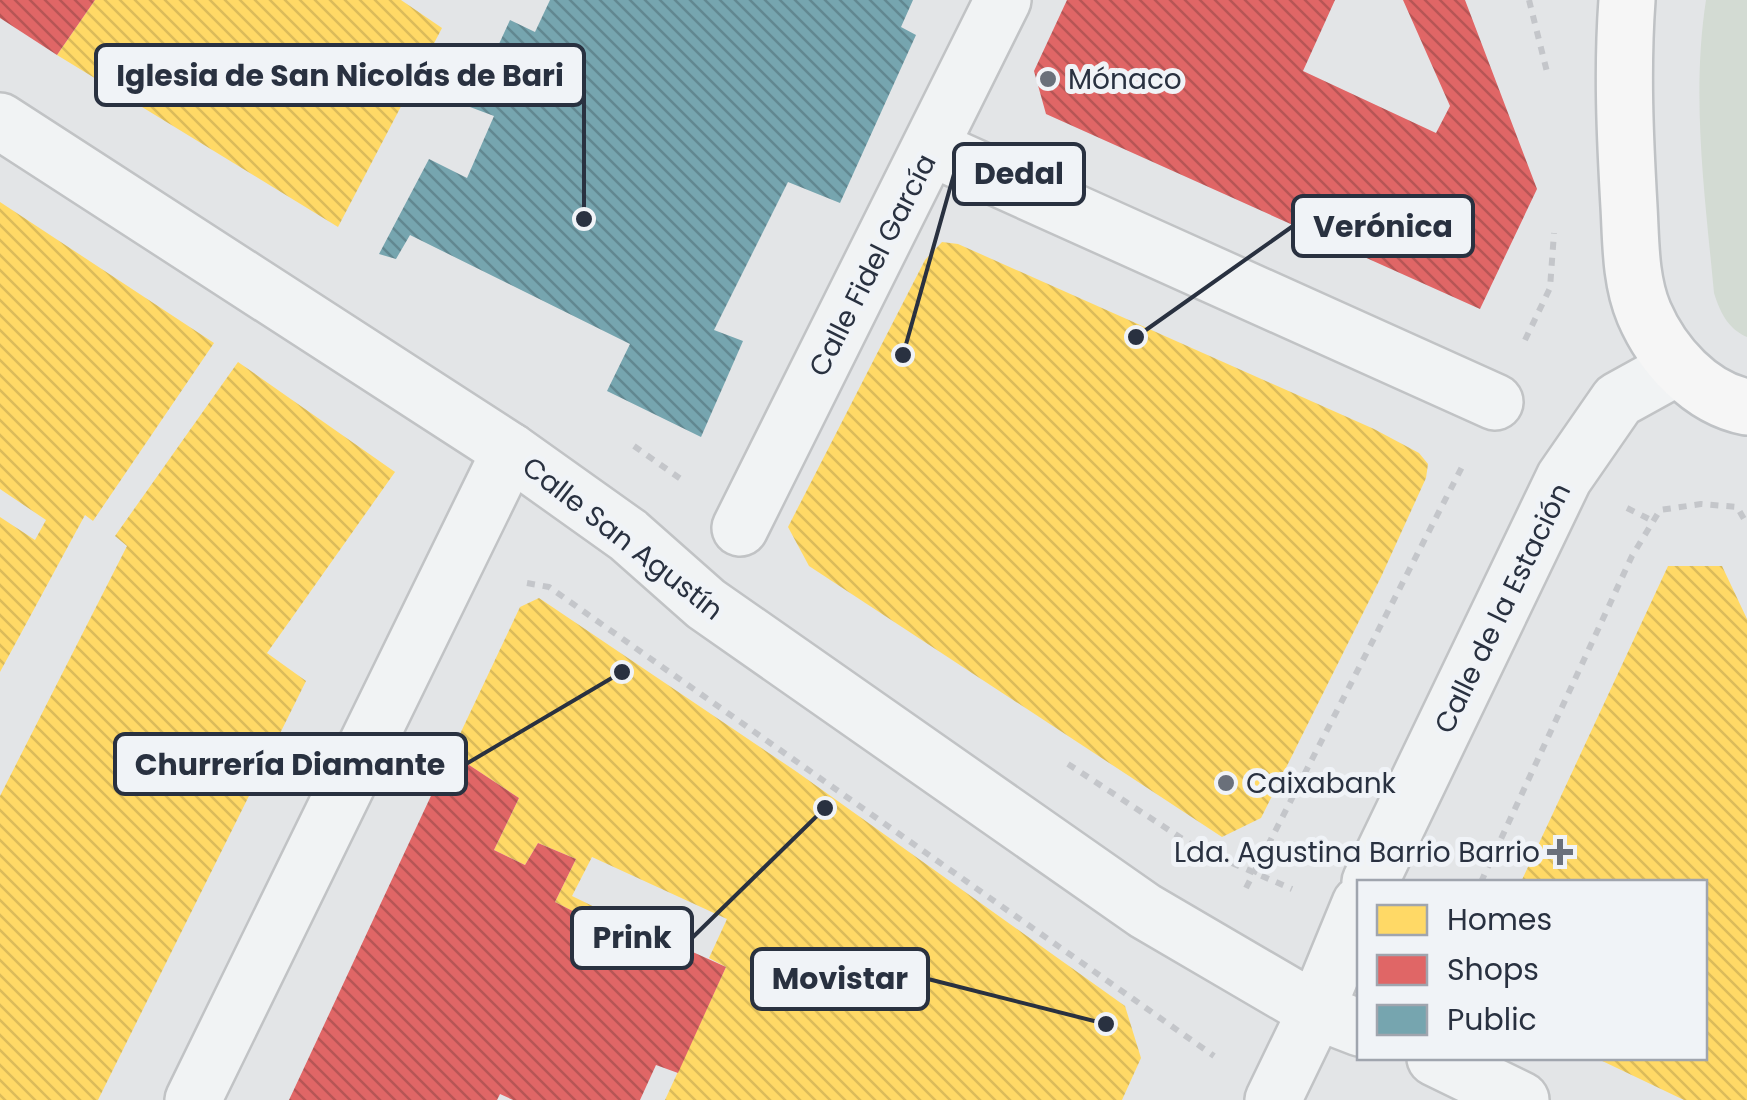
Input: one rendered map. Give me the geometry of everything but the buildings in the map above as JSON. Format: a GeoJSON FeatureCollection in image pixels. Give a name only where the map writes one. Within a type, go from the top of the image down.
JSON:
{"type":"FeatureCollection","features":[{"type":"Feature","properties":{"kind":"main road"},"geometry":{"type":"LineString","coordinates":[[1627,0],[1622,70],[1633,268],[1643,311],[1676,368],[1733,404],[1747,407]]}},
{"type":"Feature","properties":{"kind":"street","name":"Calle Fidel García"},"geometry":{"type":"LineString","coordinates":[[740,528],[1003,0]]}},
{"type":"Feature","properties":{"kind":"street","name":"Calle San Agustín"},"geometry":{"type":"LineString","coordinates":[[0,122],[510,451],[628,536],[751,636],[1145,911],[1237,968],[1338,1019]]}},
{"type":"Feature","properties":{"kind":"street"},"geometry":{"type":"LineString","coordinates":[[931,148],[1495,402]]}},
{"type":"Feature","properties":{"kind":"street","name":"Calle de la Estación"},"geometry":{"type":"LineString","coordinates":[[1371,880],[1564,478],[1618,400],[1676,368]]}},
{"type":"Feature","properties":{"kind":"street"},"geometry":{"type":"LineString","coordinates":[[193,1100],[510,451]]}},
{"type":"Feature","properties":{"kind":"street","name":"Calle de la Estación"},"geometry":{"type":"LineString","coordinates":[[1338,1019],[1357,922]]}},
{"type":"Feature","properties":{"kind":"street"},"geometry":{"type":"LineString","coordinates":[[1273,1100],[1338,1019]]}},
{"type":"Feature","properties":{"kind":"street"},"geometry":{"type":"LineString","coordinates":[[1438,1060],[1521,1100]]}},
{"type":"Feature","properties":{"kind":"path"},"geometry":{"type":"LineString","coordinates":[[1482,880],[1632,556],[1660,510],[1701,504],[1737,507],[1747,524]]}},
{"type":"Feature","properties":{"kind":"path"},"geometry":{"type":"LineString","coordinates":[[521,586],[530,581],[549,587],[1168,1022]]}},
{"type":"Feature","properties":{"kind":"path"},"geometry":{"type":"LineString","coordinates":[[1062,760],[1195,847],[1357,900]]}},
{"type":"Feature","properties":{"kind":"shaded area"},"geometry":{"type":"Polygon","coordinates":[[[1706,0],[1747,0],[1747,337],[1726,319],[1714,293],[1700,110],[1706,0]]]}},
{"type":"Feature","properties":{"kind":"place","name":"Mónaco"},"geometry":{"type":"Point","coordinates":[1048,79]}},
{"type":"Feature","properties":{"kind":"place","name":"Iglesia de San Nicolás de Bari"},"geometry":{"type":"Point","coordinates":[584,219]}},
{"type":"Feature","properties":{"kind":"place","name":"Verónica"},"geometry":{"type":"Point","coordinates":[1136,337]}},
{"type":"Feature","properties":{"kind":"place","name":"Dedal"},"geometry":{"type":"Point","coordinates":[903,355]}},
{"type":"Feature","properties":{"kind":"place","name":"Churrería Diamante"},"geometry":{"type":"Point","coordinates":[622,672]}},
{"type":"Feature","properties":{"kind":"place","name":"Caixabank"},"geometry":{"type":"Point","coordinates":[1226,783]}},
{"type":"Feature","properties":{"kind":"place","name":"Prink"},"geometry":{"type":"Point","coordinates":[825,808]}},
{"type":"Feature","properties":{"kind":"place","name":"Lda. Agustina Barrio Barrio"},"geometry":{"type":"Point","coordinates":[1560,852]}},
{"type":"Feature","properties":{"kind":"place","name":"Movistar"},"geometry":{"type":"Point","coordinates":[1106,1024]}}]}
